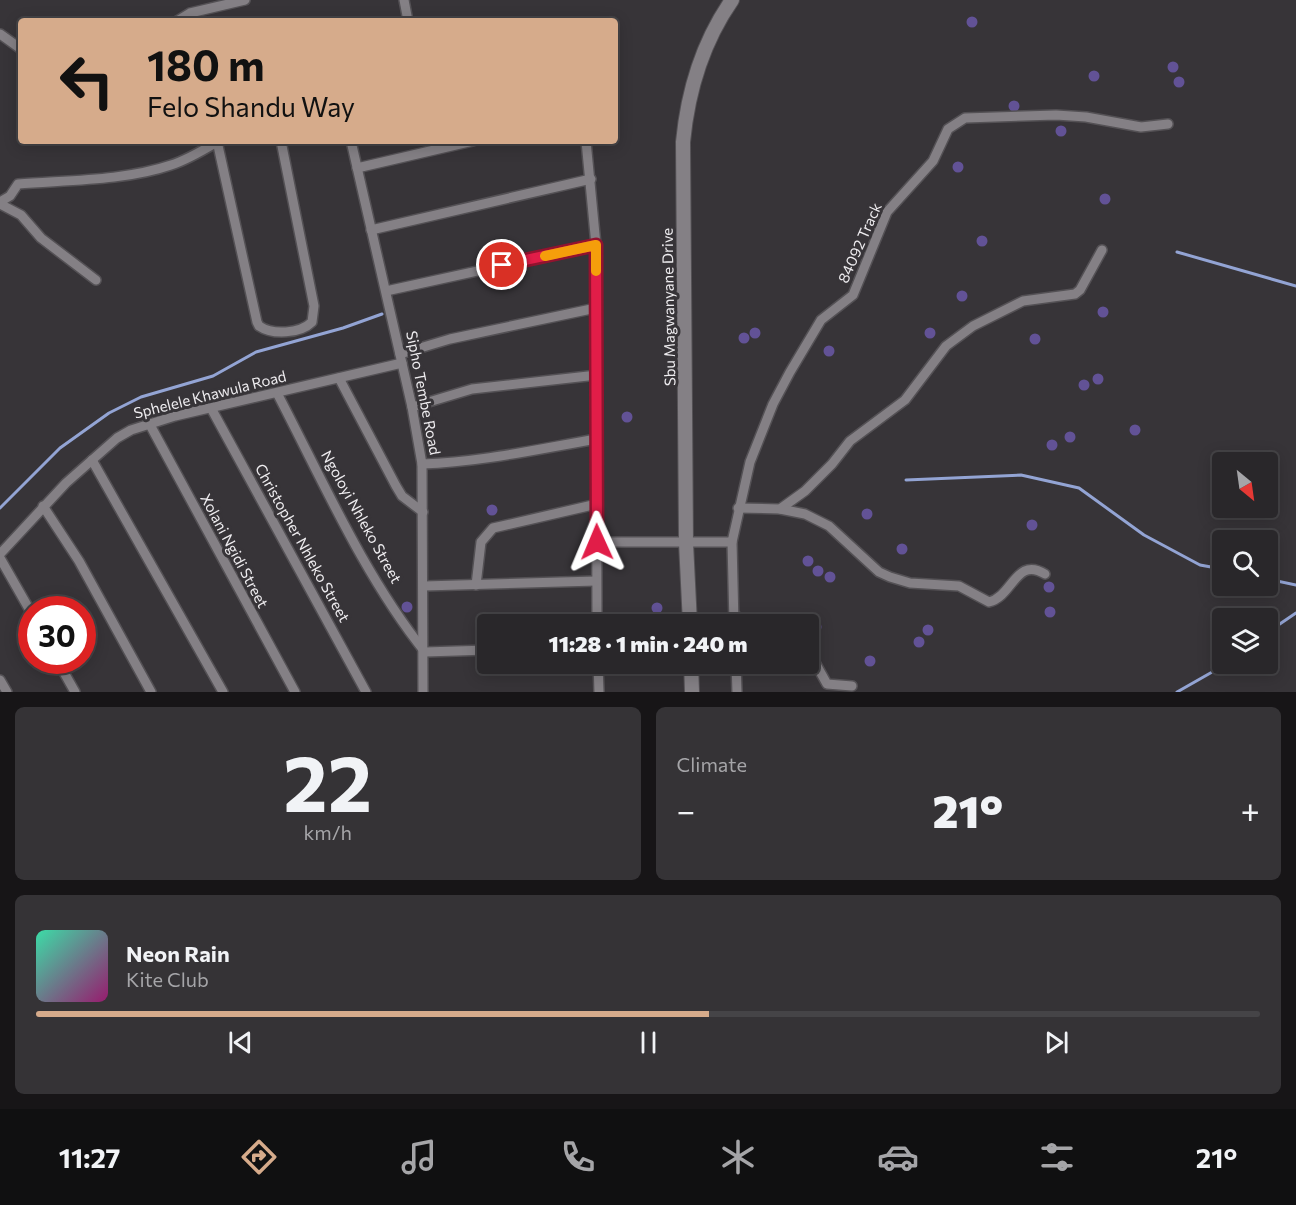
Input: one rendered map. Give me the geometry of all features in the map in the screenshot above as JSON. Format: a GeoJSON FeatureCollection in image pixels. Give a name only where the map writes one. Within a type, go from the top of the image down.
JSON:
{"type":"FeatureCollection","features":[{"type":"Feature","properties":{"kind":"main road","name":"Sbu Magwanyane Drive"},"geometry":{"type":"LineString","coordinates":[[690,614],[686,543],[683,142],[687,108],[699,64],[713,30],[732,0]]}},
{"type":"Feature","properties":{"kind":"main road"},"geometry":{"type":"LineString","coordinates":[[692,674],[692,692]]}},
{"type":"Feature","properties":{"kind":"street"},"geometry":{"type":"LineString","coordinates":[[182,18],[190,13],[245,0]]}},
{"type":"Feature","properties":{"kind":"street"},"geometry":{"type":"LineString","coordinates":[[403,1],[407,18]]}},
{"type":"Feature","properties":{"kind":"street"},"geometry":{"type":"LineString","coordinates":[[0,34],[18,47]]}},
{"type":"Feature","properties":{"kind":"street","name":"84092 Track"},"geometry":{"type":"LineString","coordinates":[[734,614],[732,542],[750,462],[763,430],[804,346],[821,320],[853,295],[887,212],[926,170],[942,136],[954,123],[964,118],[1064,115],[1141,127],[1168,124]]}},
{"type":"Feature","properties":{"kind":"street"},"geometry":{"type":"LineString","coordinates":[[96,280],[41,238],[21,215],[0,203],[18,184],[63,183],[161,168],[189,158],[214,144]]}},
{"type":"Feature","properties":{"kind":"street"},"geometry":{"type":"LineString","coordinates":[[217,144],[257,322],[263,329],[270,331],[293,331],[312,322],[314,306],[282,144]]}},
{"type":"Feature","properties":{"kind":"street","name":"Sipho Tembe Road"},"geometry":{"type":"LineString","coordinates":[[352,144],[412,407],[422,464],[425,652],[423,692]]}},
{"type":"Feature","properties":{"kind":"street"},"geometry":{"type":"LineString","coordinates":[[357,168],[460,144]]}},
{"type":"Feature","properties":{"kind":"street"},"geometry":{"type":"LineString","coordinates":[[586,144],[596,245],[597,614]]}},
{"type":"Feature","properties":{"kind":"street"},"geometry":{"type":"LineString","coordinates":[[371,230],[591,179]]}},
{"type":"Feature","properties":{"kind":"street"},"geometry":{"type":"LineString","coordinates":[[386,291],[596,245]]}},
{"type":"Feature","properties":{"kind":"street"},"geometry":{"type":"LineString","coordinates":[[780,509],[816,481],[849,441],[905,400],[946,346],[959,335],[993,314],[1016,304],[1075,294],[1080,290],[1102,250]]}},
{"type":"Feature","properties":{"kind":"street","name":"Sphelele Khawula Road"},"geometry":{"type":"LineString","coordinates":[[0,556],[43,506],[92,460],[117,438],[149,423],[339,378],[483,331],[596,308]]}},
{"type":"Feature","properties":{"kind":"street"},"geometry":{"type":"LineString","coordinates":[[412,407],[472,388],[597,375]]}},
{"type":"Feature","properties":{"kind":"street"},"geometry":{"type":"LineString","coordinates":[[339,378],[402,496],[423,512]]}},
{"type":"Feature","properties":{"kind":"street","name":"Ngoloyi Nhleko Street"},"geometry":{"type":"LineString","coordinates":[[277,393],[375,576],[398,616],[425,652]]}},
{"type":"Feature","properties":{"kind":"street","name":"Christopher Nhleko Street"},"geometry":{"type":"LineString","coordinates":[[212,408],[366,692]]}},
{"type":"Feature","properties":{"kind":"street","name":"Xolani Ngidi Street"},"geometry":{"type":"LineString","coordinates":[[149,423],[295,692]]}},
{"type":"Feature","properties":{"kind":"street"},"geometry":{"type":"LineString","coordinates":[[422,464],[459,463],[503,457],[597,439]]}},
{"type":"Feature","properties":{"kind":"street"},"geometry":{"type":"LineString","coordinates":[[92,460],[223,692]]}},
{"type":"Feature","properties":{"kind":"street"},"geometry":{"type":"LineString","coordinates":[[476,585],[482,542],[493,528],[597,504]]}},
{"type":"Feature","properties":{"kind":"street"},"geometry":{"type":"LineString","coordinates":[[43,506],[79,561],[152,692]]}},
{"type":"Feature","properties":{"kind":"street"},"geometry":{"type":"LineString","coordinates":[[738,508],[780,509],[805,514],[821,521],[879,572],[898,580],[959,586],[989,602],[996,600],[1024,570],[1031,568],[1045,574]]}},
{"type":"Feature","properties":{"kind":"street"},"geometry":{"type":"LineString","coordinates":[[597,542],[732,542]]}},
{"type":"Feature","properties":{"kind":"street"},"geometry":{"type":"LineString","coordinates":[[0,556],[22,596]]}},
{"type":"Feature","properties":{"kind":"street"},"geometry":{"type":"LineString","coordinates":[[424,586],[596,582]]}},
{"type":"Feature","properties":{"kind":"street"},"geometry":{"type":"LineString","coordinates":[[425,652],[477,650]]}},
{"type":"Feature","properties":{"kind":"street"},"geometry":{"type":"LineString","coordinates":[[819,670],[827,684],[852,686]]}},
{"type":"Feature","properties":{"kind":"street"},"geometry":{"type":"LineString","coordinates":[[65,674],[75,692]]}},
{"type":"Feature","properties":{"kind":"street"},"geometry":{"type":"LineString","coordinates":[[598,674],[599,692]]}},
{"type":"Feature","properties":{"kind":"street"},"geometry":{"type":"LineString","coordinates":[[736,674],[737,692]]}},
{"type":"Feature","properties":{"kind":"street"},"geometry":{"type":"LineString","coordinates":[[0,680],[7,692]]}},
{"type":"Feature","properties":{"kind":"building"},"geometry":{"type":"Polygon","coordinates":[[[972,16],[978,22],[972,28],[966,22],[972,16]]]}},
{"type":"Feature","properties":{"kind":"building"},"geometry":{"type":"Polygon","coordinates":[[[1173,61],[1179,67],[1173,73],[1167,67],[1173,61]]]}},
{"type":"Feature","properties":{"kind":"building"},"geometry":{"type":"Polygon","coordinates":[[[1094,70],[1100,76],[1094,82],[1088,76],[1094,70]]]}},
{"type":"Feature","properties":{"kind":"building"},"geometry":{"type":"Polygon","coordinates":[[[1179,76],[1185,82],[1179,88],[1173,82],[1179,76]]]}},
{"type":"Feature","properties":{"kind":"building"},"geometry":{"type":"Polygon","coordinates":[[[1014,100],[1020,106],[1014,112],[1008,106],[1014,100]]]}},
{"type":"Feature","properties":{"kind":"building"},"geometry":{"type":"Polygon","coordinates":[[[1061,125],[1067,131],[1061,137],[1055,131],[1061,125]]]}},
{"type":"Feature","properties":{"kind":"building"},"geometry":{"type":"Polygon","coordinates":[[[958,161],[964,167],[958,173],[952,167],[958,161]]]}},
{"type":"Feature","properties":{"kind":"building"},"geometry":{"type":"Polygon","coordinates":[[[1105,193],[1111,199],[1105,205],[1099,199],[1105,193]]]}},
{"type":"Feature","properties":{"kind":"building"},"geometry":{"type":"Polygon","coordinates":[[[982,235],[988,241],[982,247],[976,241],[982,235]]]}},
{"type":"Feature","properties":{"kind":"building"},"geometry":{"type":"Polygon","coordinates":[[[962,290],[968,296],[962,302],[956,296],[962,290]]]}},
{"type":"Feature","properties":{"kind":"building"},"geometry":{"type":"Polygon","coordinates":[[[1103,306],[1109,312],[1103,318],[1097,312],[1103,306]]]}},
{"type":"Feature","properties":{"kind":"building"},"geometry":{"type":"Polygon","coordinates":[[[755,327],[761,333],[755,339],[749,333],[755,327]]]}},
{"type":"Feature","properties":{"kind":"building"},"geometry":{"type":"Polygon","coordinates":[[[930,327],[936,333],[930,339],[924,333],[930,327]]]}},
{"type":"Feature","properties":{"kind":"building"},"geometry":{"type":"Polygon","coordinates":[[[744,332],[750,338],[744,344],[738,338],[744,332]]]}},
{"type":"Feature","properties":{"kind":"building"},"geometry":{"type":"Polygon","coordinates":[[[1035,333],[1041,339],[1035,345],[1029,339],[1035,333]]]}},
{"type":"Feature","properties":{"kind":"building"},"geometry":{"type":"Polygon","coordinates":[[[829,345],[835,351],[829,357],[823,351],[829,345]]]}},
{"type":"Feature","properties":{"kind":"building"},"geometry":{"type":"Polygon","coordinates":[[[1098,373],[1104,379],[1098,385],[1092,379],[1098,373]]]}},
{"type":"Feature","properties":{"kind":"building"},"geometry":{"type":"Polygon","coordinates":[[[1084,379],[1090,385],[1084,391],[1078,385],[1084,379]]]}},
{"type":"Feature","properties":{"kind":"building"},"geometry":{"type":"Polygon","coordinates":[[[627,411],[633,417],[627,423],[621,417],[627,411]]]}},
{"type":"Feature","properties":{"kind":"building"},"geometry":{"type":"Polygon","coordinates":[[[1135,424],[1141,430],[1135,436],[1129,430],[1135,424]]]}},
{"type":"Feature","properties":{"kind":"building"},"geometry":{"type":"Polygon","coordinates":[[[1070,431],[1076,437],[1070,443],[1064,437],[1070,431]]]}},
{"type":"Feature","properties":{"kind":"building"},"geometry":{"type":"Polygon","coordinates":[[[1052,439],[1058,445],[1052,451],[1046,445],[1052,439]]]}},
{"type":"Feature","properties":{"kind":"building"},"geometry":{"type":"Polygon","coordinates":[[[492,504],[498,510],[492,516],[486,510],[492,504]]]}},
{"type":"Feature","properties":{"kind":"building"},"geometry":{"type":"Polygon","coordinates":[[[867,508],[873,514],[867,520],[861,514],[867,508]]]}},
{"type":"Feature","properties":{"kind":"building"},"geometry":{"type":"Polygon","coordinates":[[[1032,519],[1038,525],[1032,531],[1026,525],[1032,519]]]}},
{"type":"Feature","properties":{"kind":"building"},"geometry":{"type":"Polygon","coordinates":[[[902,543],[908,549],[902,555],[896,549],[902,543]]]}},
{"type":"Feature","properties":{"kind":"building"},"geometry":{"type":"Polygon","coordinates":[[[808,555],[814,561],[808,567],[802,561],[808,555]]]}},
{"type":"Feature","properties":{"kind":"building"},"geometry":{"type":"Polygon","coordinates":[[[818,565],[824,571],[818,577],[812,571],[818,565]]]}},
{"type":"Feature","properties":{"kind":"building"},"geometry":{"type":"Polygon","coordinates":[[[830,571],[836,577],[830,583],[824,577],[830,571]]]}},
{"type":"Feature","properties":{"kind":"building"},"geometry":{"type":"Polygon","coordinates":[[[1049,581],[1055,587],[1049,593],[1043,587],[1049,581]]]}},
{"type":"Feature","properties":{"kind":"building"},"geometry":{"type":"Polygon","coordinates":[[[407,601],[413,607],[407,613],[401,607],[407,601]]]}},
{"type":"Feature","properties":{"kind":"building"},"geometry":{"type":"Polygon","coordinates":[[[657,602],[663,608],[661,612],[657,614],[653,612],[651,608],[653,604],[657,602]]]}},
{"type":"Feature","properties":{"kind":"building"},"geometry":{"type":"Polygon","coordinates":[[[1050,606],[1056,612],[1050,618],[1044,612],[1050,606]]]}},
{"type":"Feature","properties":{"kind":"building"},"geometry":{"type":"Polygon","coordinates":[[[928,624],[934,630],[928,636],[922,630],[928,624]]]}},
{"type":"Feature","properties":{"kind":"building"},"geometry":{"type":"Polygon","coordinates":[[[919,636],[925,642],[919,648],[913,642],[919,636]]]}},
{"type":"Feature","properties":{"kind":"building"},"geometry":{"type":"Polygon","coordinates":[[[870,655],[876,661],[870,667],[864,661],[870,655]]]}},
{"type":"Feature","properties":{"kind":"waterway"},"geometry":{"type":"LineString","coordinates":[[1177,252],[1296,286]]}},
{"type":"Feature","properties":{"kind":"waterway"},"geometry":{"type":"LineString","coordinates":[[0,508],[60,448],[109,413],[141,397],[213,376],[256,352],[343,328],[382,314]]}},
{"type":"Feature","properties":{"kind":"waterway"},"geometry":{"type":"LineString","coordinates":[[906,480],[1021,475],[1079,488],[1144,535],[1200,565],[1212,567]]}},
{"type":"Feature","properties":{"kind":"waterway"},"geometry":{"type":"LineString","coordinates":[[1278,581],[1296,585]]}},
{"type":"Feature","properties":{"kind":"waterway"},"geometry":{"type":"LineString","coordinates":[[1278,625],[1296,613]]}},
{"type":"Feature","properties":{"kind":"waterway"},"geometry":{"type":"LineString","coordinates":[[1177,692],[1212,672]]}},
{"type":"Feature","properties":{"kind":"slow traffic"},"geometry":{"type":"LineString","coordinates":[[545,256],[596,245],[596,271]]}},
{"type":"Feature","properties":{"kind":"route"},"geometry":{"type":"LineString","coordinates":[[502,265],[596,245],[597,542]]}}]}
